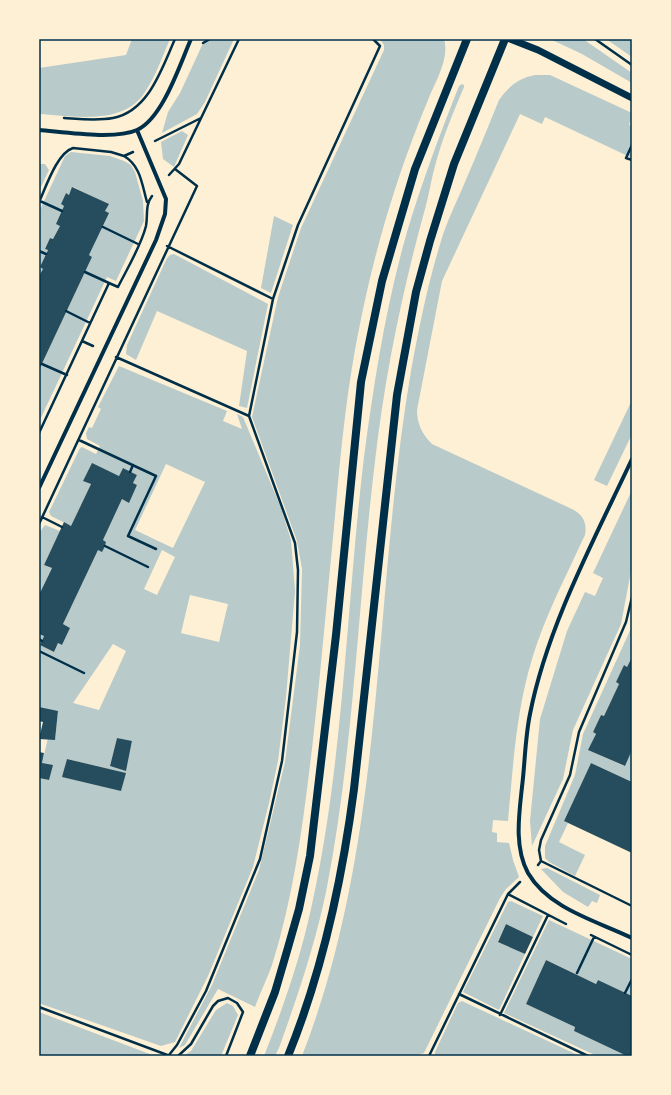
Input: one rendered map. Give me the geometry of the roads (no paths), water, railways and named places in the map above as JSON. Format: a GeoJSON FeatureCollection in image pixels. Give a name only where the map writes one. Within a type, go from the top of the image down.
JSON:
{"type":"FeatureCollection","features":[{"type":"Feature","properties":{"kind":"main road"},"geometry":{"type":"LineString","coordinates":[[250,1056],[275,992],[299,909],[310,856],[335,643],[361,382],[382,281],[415,169],[467,39]]}},
{"type":"Feature","properties":{"kind":"main road"},"geometry":{"type":"LineString","coordinates":[[288,1056],[310,1000],[324,951],[346,850],[354,789],[396,395],[416,292],[454,164],[505,39]]}},
{"type":"Feature","properties":{"kind":"street"},"geometry":{"type":"LineString","coordinates":[[39,130],[112,134],[137,130],[147,123],[164,98],[191,39]]}},
{"type":"Feature","properties":{"kind":"street"},"geometry":{"type":"LineString","coordinates":[[510,39],[542,52],[632,98]]}},
{"type":"Feature","properties":{"kind":"street"},"geometry":{"type":"LineString","coordinates":[[39,488],[156,240],[165,214],[166,199],[137,130]]}},
{"type":"Feature","properties":{"kind":"street"},"geometry":{"type":"LineString","coordinates":[[632,459],[552,633],[529,715],[519,830],[523,862],[536,884],[556,901],[582,915],[632,938]]}}]}
